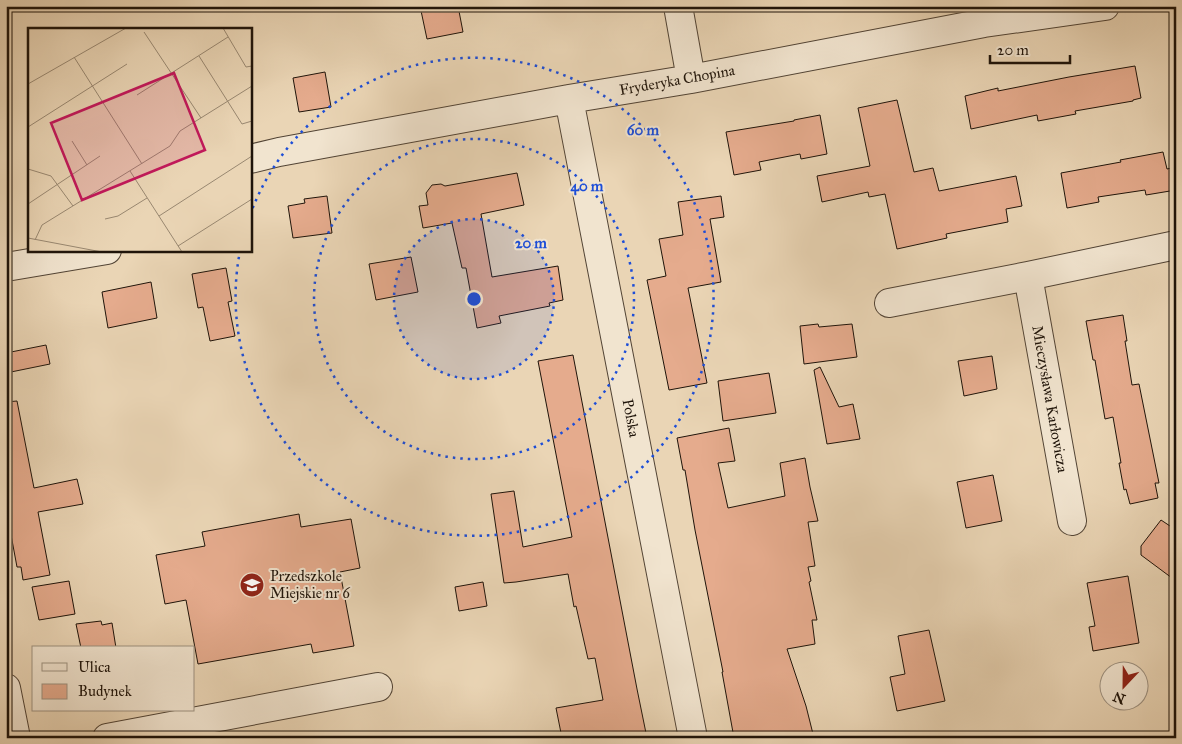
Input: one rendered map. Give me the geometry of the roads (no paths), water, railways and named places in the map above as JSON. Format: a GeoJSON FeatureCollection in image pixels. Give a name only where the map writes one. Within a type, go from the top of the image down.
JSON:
{"type":"FeatureCollection","features":[{"type":"Feature","properties":{"kind":"street"},"geometry":{"type":"LineString","coordinates":[[678,6],[691,78]]}},
{"type":"Feature","properties":{"kind":"street","name":"Fryderyka Chopina"},"geometry":{"type":"LineString","coordinates":[[251,159],[569,98],[691,78],[984,23],[1105,6]]}},
{"type":"Feature","properties":{"kind":"street","name":"Polska"},"geometry":{"type":"LineString","coordinates":[[569,98],[693,738]]}},
{"type":"Feature","properties":{"kind":"street"},"geometry":{"type":"LineString","coordinates":[[889,303],[1176,245]]}},
{"type":"Feature","properties":{"kind":"street"},"geometry":{"type":"LineString","coordinates":[[6,267],[101,251]]}},
{"type":"Feature","properties":{"kind":"street","name":"Mieczysława Karłowicza"},"geometry":{"type":"LineString","coordinates":[[1028,276],[1072,521]]}},
{"type":"Feature","properties":{"kind":"street"},"geometry":{"type":"LineString","coordinates":[[107,738],[378,687]]}},
{"type":"Feature","properties":{"kind":"street"},"geometry":{"type":"LineString","coordinates":[[6,688],[16,738]]}},
{"type":"Feature","properties":{"kind":"place","name":"Przedszkole Miejskie nr 6"},"geometry":{"type":"Point","coordinates":[252,585]}}]}
